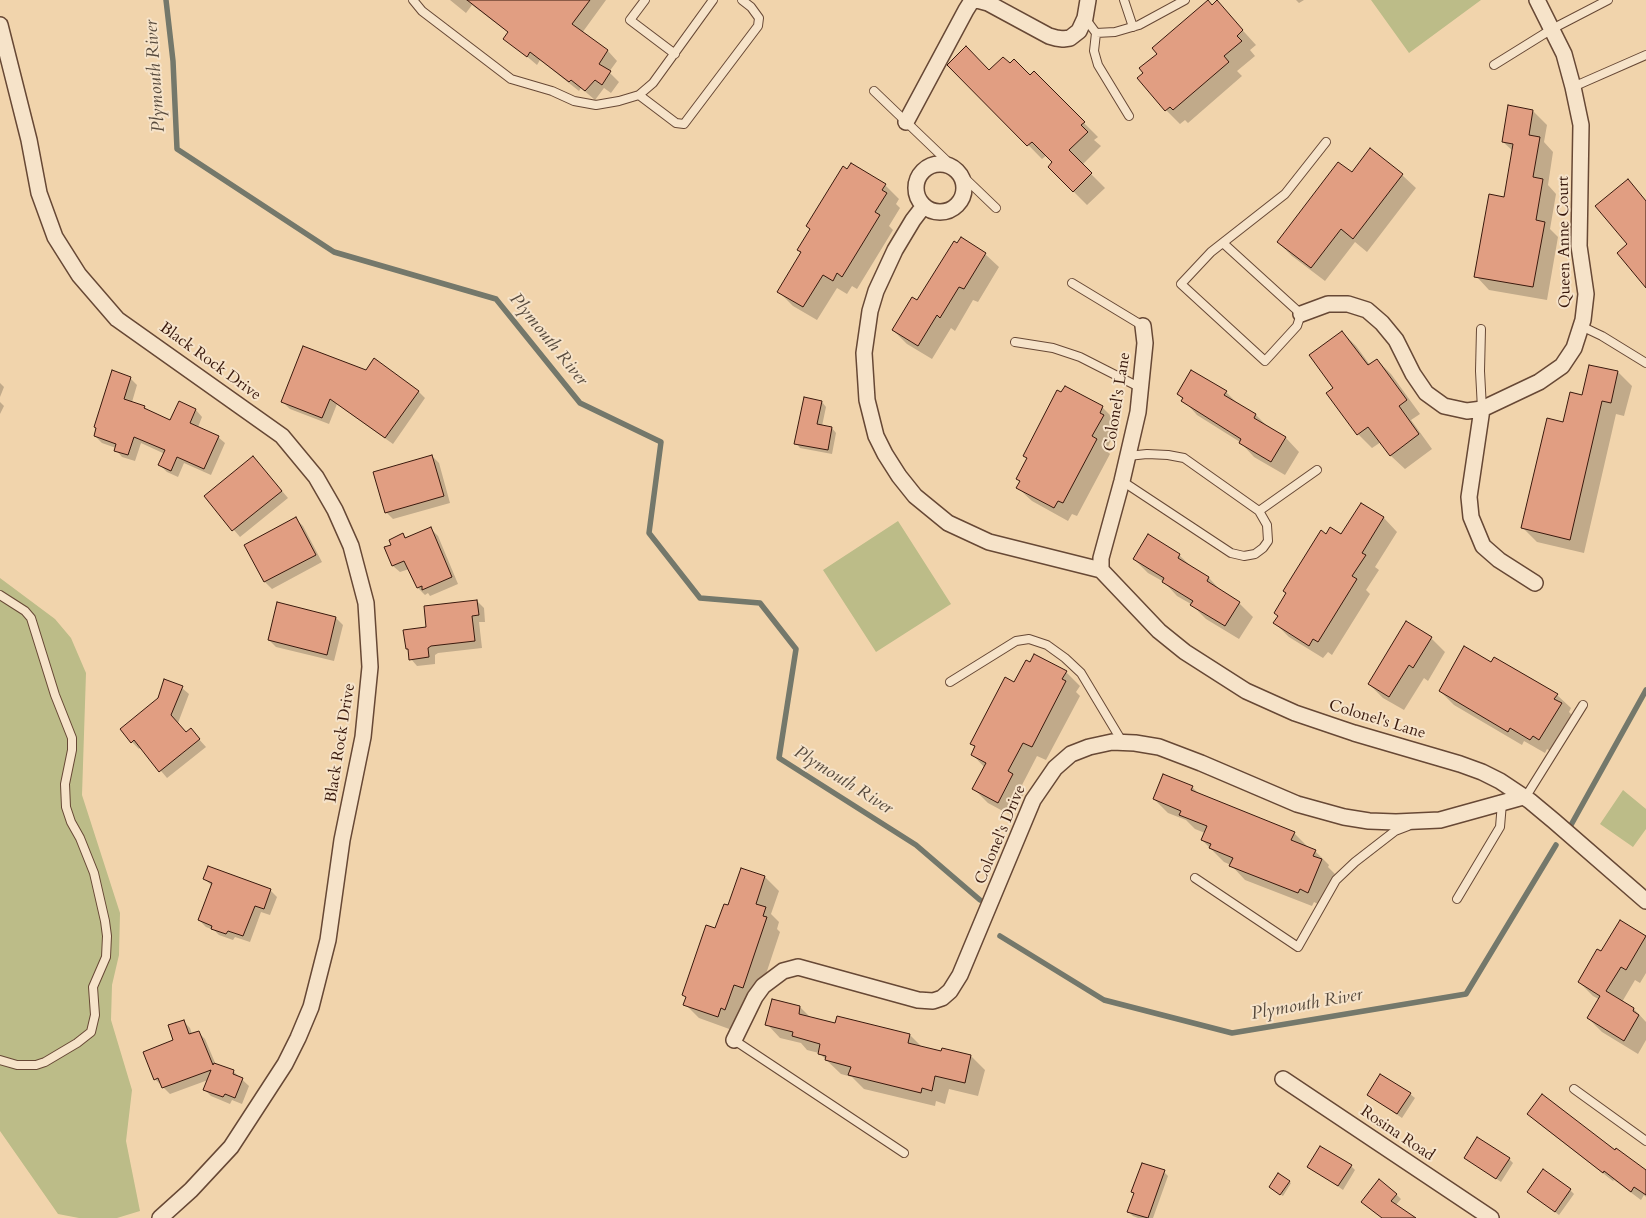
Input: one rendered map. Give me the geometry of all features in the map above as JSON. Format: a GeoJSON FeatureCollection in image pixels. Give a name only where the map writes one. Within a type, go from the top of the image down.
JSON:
{"type":"FeatureCollection","features":[{"type":"Feature","properties":{"kind":"street"},"geometry":{"type":"LineString","coordinates":[[906,122],[971,2],[977,0],[988,3],[1056,38],[1070,38],[1075,35],[1082,25],[1088,0]]}},
{"type":"Feature","properties":{"kind":"street","name":"Queen Anne Court"},"geometry":{"type":"LineString","coordinates":[[1301,314],[1328,304],[1348,304],[1367,310],[1382,323],[1396,340],[1413,374],[1426,393],[1444,406],[1467,411],[1482,409],[1539,382],[1562,366],[1574,348],[1581,326],[1586,294],[1579,246],[1581,125],[1564,54],[1537,0]]}},
{"type":"Feature","properties":{"kind":"street","name":"Black Rock Drive"},"geometry":{"type":"LineString","coordinates":[[0,25],[29,140],[39,193],[56,237],[79,275],[117,319],[282,436],[316,477],[335,510],[351,546],[366,603],[370,668],[363,737],[342,840],[328,940],[311,1007],[286,1064],[231,1147],[192,1190],[160,1218]]}},
{"type":"Feature","properties":{"kind":"street"},"geometry":{"type":"LineString","coordinates":[[942,164],[956,170],[964,184],[962,199],[957,206],[950,211],[942,213],[934,212],[923,206],[916,196],[915,188],[921,172],[927,167],[942,164]]}},
{"type":"Feature","properties":{"kind":"street"},"geometry":{"type":"LineString","coordinates":[[923,206],[888,264],[876,290],[870,311],[864,353],[864,373],[867,400],[876,436],[899,476],[915,496],[948,523],[1007,548],[1101,570]]}},
{"type":"Feature","properties":{"kind":"street","name":"Colonel's Lane"},"geometry":{"type":"LineString","coordinates":[[1144,326],[1145,343],[1138,412],[1101,558],[1101,570],[1159,631],[1185,652],[1246,691],[1304,716],[1482,772],[1524,798],[1554,821],[1646,901]]}},
{"type":"Feature","properties":{"kind":"street"},"geometry":{"type":"LineString","coordinates":[[1482,409],[1469,498],[1471,517],[1484,546],[1499,560],[1536,583]]}},
{"type":"Feature","properties":{"kind":"street","name":"Colonel's Drive"},"geometry":{"type":"LineString","coordinates":[[734,1040],[755,997],[764,986],[784,971],[798,967],[918,1000],[933,1001],[942,998],[960,976],[1022,824],[1043,783],[1055,768],[1071,754],[1097,746],[1112,742],[1159,747],[1297,804],[1344,817],[1369,821],[1419,822],[1440,820],[1524,798]]}},
{"type":"Feature","properties":{"kind":"street","name":"Rosina Road"},"geometry":{"type":"LineString","coordinates":[[1283,1079],[1491,1218]]}},
{"type":"Feature","properties":{"kind":"lane"},"geometry":{"type":"LineString","coordinates":[[413,0],[422,11],[511,79],[574,101],[596,105],[619,102],[639,94],[653,83],[713,0]]}},
{"type":"Feature","properties":{"kind":"lane"},"geometry":{"type":"LineString","coordinates":[[644,0],[630,20],[675,54]]}},
{"type":"Feature","properties":{"kind":"lane"},"geometry":{"type":"LineString","coordinates":[[639,94],[676,124],[684,124],[758,26],[759,18],[751,7],[742,0]]}},
{"type":"Feature","properties":{"kind":"lane"},"geometry":{"type":"LineString","coordinates":[[1124,0],[1133,27]]}},
{"type":"Feature","properties":{"kind":"lane"},"geometry":{"type":"LineString","coordinates":[[1096,33],[1115,32],[1133,27],[1186,0]]}},
{"type":"Feature","properties":{"kind":"lane"},"geometry":{"type":"LineString","coordinates":[[1494,65],[1552,29],[1608,0]]}},
{"type":"Feature","properties":{"kind":"lane"},"geometry":{"type":"LineString","coordinates":[[1085,18],[1096,33],[1094,51],[1098,64],[1129,116]]}},
{"type":"Feature","properties":{"kind":"lane"},"geometry":{"type":"LineString","coordinates":[[1573,87],[1646,55]]}},
{"type":"Feature","properties":{"kind":"lane"},"geometry":{"type":"LineString","coordinates":[[874,91],[996,208]]}},
{"type":"Feature","properties":{"kind":"lane"},"geometry":{"type":"LineString","coordinates":[[1223,243],[1301,314],[1297,326],[1265,361],[1181,284],[1210,252],[1285,194],[1326,142]]}},
{"type":"Feature","properties":{"kind":"lane"},"geometry":{"type":"LineString","coordinates":[[1072,284],[1144,326]]}},
{"type":"Feature","properties":{"kind":"lane"},"geometry":{"type":"LineString","coordinates":[[1581,326],[1602,336],[1646,363]]}},
{"type":"Feature","properties":{"kind":"lane"},"geometry":{"type":"LineString","coordinates":[[1481,329],[1480,371],[1482,409]]}},
{"type":"Feature","properties":{"kind":"lane"},"geometry":{"type":"LineString","coordinates":[[1015,342],[1054,348],[1080,357],[1141,388]]}},
{"type":"Feature","properties":{"kind":"lane"},"geometry":{"type":"LineString","coordinates":[[1122,481],[1231,553],[1244,556],[1255,554],[1268,541],[1267,525],[1259,511],[1184,458],[1168,454],[1128,456]]}},
{"type":"Feature","properties":{"kind":"lane"},"geometry":{"type":"LineString","coordinates":[[1259,511],[1317,470]]}},
{"type":"Feature","properties":{"kind":"lane"},"geometry":{"type":"LineString","coordinates":[[0,595],[25,611],[31,618],[59,708],[72,738],[72,750],[65,784],[66,807],[94,873],[107,936],[106,957],[93,987],[95,1015],[91,1032],[77,1043],[45,1062],[36,1065],[17,1065],[0,1060]]}},
{"type":"Feature","properties":{"kind":"lane"},"geometry":{"type":"LineString","coordinates":[[950,682],[1016,641],[1029,640],[1047,645],[1081,673],[1123,743]]}},
{"type":"Feature","properties":{"kind":"lane"},"geometry":{"type":"LineString","coordinates":[[1524,798],[1583,705]]}},
{"type":"Feature","properties":{"kind":"lane"},"geometry":{"type":"LineString","coordinates":[[1457,899],[1500,828],[1502,804]]}},
{"type":"Feature","properties":{"kind":"lane"},"geometry":{"type":"LineString","coordinates":[[1195,878],[1298,947],[1336,880],[1355,862],[1395,831],[1419,822]]}},
{"type":"Feature","properties":{"kind":"lane"},"geometry":{"type":"LineString","coordinates":[[734,1040],[904,1153]]}},
{"type":"Feature","properties":{"kind":"lane"},"geometry":{"type":"LineString","coordinates":[[1574,1089],[1646,1141]]}},
{"type":"Feature","properties":{"kind":"green space"},"geometry":{"type":"Polygon","coordinates":[[[1371,0],[1481,0],[1409,53],[1371,0]]]}},
{"type":"Feature","properties":{"kind":"green space"},"geometry":{"type":"Polygon","coordinates":[[[898,521],[951,604],[876,652],[823,570],[898,521]]]}},
{"type":"Feature","properties":{"kind":"green space"},"geometry":{"type":"Polygon","coordinates":[[[0,578],[55,619],[71,638],[86,673],[82,795],[120,913],[119,955],[112,985],[111,1020],[132,1090],[126,1141],[140,1211],[117,1218],[79,1218],[58,1214],[0,1131],[0,578]]]}},
{"type":"Feature","properties":{"kind":"green space"},"geometry":{"type":"Polygon","coordinates":[[[1623,790],[1646,809],[1646,829],[1633,847],[1600,824],[1623,790]]]}},
{"type":"Feature","properties":{"kind":"building"},"geometry":{"type":"Polygon","coordinates":[[[467,0],[590,0],[572,24],[608,50],[599,64],[611,71],[602,85],[595,80],[585,91],[571,80],[569,82],[530,52],[527,57],[503,39],[508,32],[467,0]]]}},
{"type":"Feature","properties":{"kind":"building"},"geometry":{"type":"Polygon","coordinates":[[[1208,0],[1212,5],[1217,0],[1243,30],[1237,36],[1242,41],[1224,56],[1229,62],[1173,110],[1170,107],[1165,111],[1137,78],[1143,73],[1139,68],[1157,54],[1152,48],[1208,0]]]}},
{"type":"Feature","properties":{"kind":"building"},"geometry":{"type":"Polygon","coordinates":[[[966,46],[989,70],[1003,57],[1010,63],[1014,59],[1030,75],[1034,71],[1085,122],[1081,125],[1088,132],[1069,150],[1092,173],[1073,192],[1048,167],[1052,162],[1032,142],[1027,146],[947,65],[966,46]]]}},
{"type":"Feature","properties":{"kind":"building"},"geometry":{"type":"Polygon","coordinates":[[[1508,105],[1533,110],[1529,135],[1540,137],[1533,177],[1543,179],[1536,220],[1545,222],[1533,287],[1474,277],[1489,194],[1504,197],[1513,144],[1502,142],[1508,105]]]}},
{"type":"Feature","properties":{"kind":"building"},"geometry":{"type":"Polygon","coordinates":[[[1370,148],[1403,174],[1353,239],[1341,229],[1311,268],[1277,242],[1338,162],[1352,172],[1370,148]]]}},
{"type":"Feature","properties":{"kind":"building"},"geometry":{"type":"Polygon","coordinates":[[[851,163],[886,184],[882,190],[887,193],[875,212],[880,215],[842,277],[837,273],[833,281],[823,275],[803,307],[777,292],[801,252],[797,250],[810,229],[806,226],[843,166],[847,169],[851,163]]]}},
{"type":"Feature","properties":{"kind":"building"},"geometry":{"type":"Polygon","coordinates":[[[1628,179],[1646,201],[1646,288],[1617,253],[1627,244],[1595,206],[1628,179]]]}},
{"type":"Feature","properties":{"kind":"building"},"geometry":{"type":"Polygon","coordinates":[[[961,237],[986,253],[964,289],[959,287],[940,318],[937,315],[918,346],[892,330],[912,297],[917,300],[954,241],[957,243],[961,237]]]}},
{"type":"Feature","properties":{"kind":"building"},"geometry":{"type":"Polygon","coordinates":[[[1342,331],[1368,365],[1377,359],[1407,400],[1399,406],[1419,434],[1390,456],[1368,427],[1357,435],[1326,393],[1333,388],[1309,355],[1342,331]]]}},
{"type":"Feature","properties":{"kind":"building"},"geometry":{"type":"Polygon","coordinates":[[[303,346],[366,370],[374,358],[419,391],[385,438],[330,399],[322,418],[281,402],[303,346]]]}},
{"type":"Feature","properties":{"kind":"building"},"geometry":{"type":"Polygon","coordinates":[[[1589,365],[1618,371],[1611,403],[1602,401],[1570,540],[1521,528],[1547,418],[1563,422],[1570,392],[1582,395],[1589,365]]]}},
{"type":"Feature","properties":{"kind":"building"},"geometry":{"type":"Polygon","coordinates":[[[112,370],[131,377],[124,399],[145,406],[144,408],[170,420],[179,401],[196,409],[190,423],[219,436],[204,469],[177,457],[171,471],[158,465],[165,450],[134,437],[128,455],[114,451],[116,444],[94,436],[96,428],[94,427],[112,370]]]}},
{"type":"Feature","properties":{"kind":"building"},"geometry":{"type":"Polygon","coordinates":[[[1191,370],[1227,391],[1224,395],[1256,414],[1254,418],[1286,437],[1271,462],[1239,443],[1241,439],[1181,401],[1183,398],[1177,394],[1191,370]]]}},
{"type":"Feature","properties":{"kind":"building"},"geometry":{"type":"Polygon","coordinates":[[[1065,386],[1103,406],[1100,413],[1104,415],[1092,436],[1097,439],[1063,503],[1058,501],[1054,508],[1016,488],[1020,481],[1016,479],[1027,458],[1023,456],[1057,390],[1061,392],[1065,386]]]}},
{"type":"Feature","properties":{"kind":"building"},"geometry":{"type":"Polygon","coordinates":[[[804,397],[822,401],[817,424],[832,427],[828,450],[794,444],[804,397]]]}},
{"type":"Feature","properties":{"kind":"building"},"geometry":{"type":"Polygon","coordinates":[[[432,455],[444,496],[385,513],[373,472],[432,455]]]}},
{"type":"Feature","properties":{"kind":"building"},"geometry":{"type":"Polygon","coordinates":[[[253,456],[282,491],[232,531],[204,496],[253,456]]]}},
{"type":"Feature","properties":{"kind":"building"},"geometry":{"type":"Polygon","coordinates":[[[1361,503],[1384,517],[1362,553],[1366,555],[1352,576],[1357,579],[1318,642],[1313,639],[1309,646],[1273,623],[1278,616],[1274,613],[1286,593],[1283,591],[1321,530],[1326,534],[1330,527],[1341,534],[1361,503]]]}},
{"type":"Feature","properties":{"kind":"building"},"geometry":{"type":"Polygon","coordinates":[[[296,517],[316,555],[264,582],[244,545],[296,517]]]}},
{"type":"Feature","properties":{"kind":"building"},"geometry":{"type":"Polygon","coordinates":[[[431,527],[452,577],[422,590],[422,586],[417,588],[404,561],[392,566],[384,547],[391,545],[389,540],[403,533],[405,538],[431,527]]]}},
{"type":"Feature","properties":{"kind":"building"},"geometry":{"type":"Polygon","coordinates":[[[1148,534],[1180,554],[1178,558],[1209,577],[1207,581],[1240,602],[1225,626],[1190,605],[1193,601],[1162,582],[1164,578],[1133,559],[1148,534]]]}},
{"type":"Feature","properties":{"kind":"building"},"geometry":{"type":"Polygon","coordinates":[[[477,600],[479,615],[472,616],[475,641],[431,646],[428,648],[429,657],[409,660],[403,630],[426,627],[424,606],[477,600]]]}},
{"type":"Feature","properties":{"kind":"building"},"geometry":{"type":"Polygon","coordinates":[[[277,602],[336,617],[327,655],[268,640],[277,602]]]}},
{"type":"Feature","properties":{"kind":"building"},"geometry":{"type":"Polygon","coordinates":[[[1406,621],[1432,637],[1413,668],[1409,665],[1389,697],[1368,684],[1406,621]]]}},
{"type":"Feature","properties":{"kind":"building"},"geometry":{"type":"Polygon","coordinates":[[[1464,646],[1491,662],[1494,657],[1558,694],[1554,699],[1562,703],[1539,740],[1533,736],[1530,740],[1510,728],[1508,732],[1439,691],[1464,646]]]}},
{"type":"Feature","properties":{"kind":"building"},"geometry":{"type":"Polygon","coordinates":[[[1034,654],[1067,671],[1062,679],[1066,681],[1032,747],[1023,743],[1008,771],[1013,774],[998,803],[972,789],[986,763],[971,755],[975,746],[970,744],[1005,677],[1014,682],[1026,660],[1030,662],[1034,654]]]}},
{"type":"Feature","properties":{"kind":"building"},"geometry":{"type":"Polygon","coordinates":[[[164,679],[183,686],[171,715],[186,732],[191,728],[200,739],[159,772],[134,740],[131,743],[120,729],[158,698],[164,679]]]}},
{"type":"Feature","properties":{"kind":"building"},"geometry":{"type":"Polygon","coordinates":[[[1163,774],[1193,786],[1191,790],[1295,832],[1291,840],[1316,850],[1313,856],[1322,859],[1308,893],[1300,889],[1298,893],[1229,866],[1233,858],[1209,848],[1211,844],[1201,840],[1207,826],[1179,815],[1181,811],[1153,799],[1163,774]]]}},
{"type":"Feature","properties":{"kind":"building"},"geometry":{"type":"Polygon","coordinates":[[[208,866],[271,889],[264,909],[255,906],[243,936],[228,931],[226,934],[211,929],[212,926],[198,920],[212,883],[203,879],[208,866]]]}},
{"type":"Feature","properties":{"kind":"building"},"geometry":{"type":"Polygon","coordinates":[[[741,868],[765,876],[756,904],[766,907],[763,916],[767,917],[743,988],[734,985],[725,1010],[721,1008],[718,1017],[683,1005],[686,997],[682,995],[706,925],[715,928],[724,904],[728,905],[741,868]]]}},
{"type":"Feature","properties":{"kind":"building"},"geometry":{"type":"Polygon","coordinates":[[[1620,920],[1646,936],[1626,970],[1621,967],[1606,991],[1634,1008],[1633,1011],[1639,1015],[1624,1041],[1587,1018],[1600,996],[1578,982],[1597,949],[1601,951],[1620,920]]]}},
{"type":"Feature","properties":{"kind":"building"},"geometry":{"type":"Polygon","coordinates":[[[772,999],[800,1006],[799,1014],[835,1023],[837,1016],[910,1034],[908,1043],[941,1051],[942,1048],[971,1055],[965,1083],[935,1076],[932,1091],[922,1088],[921,1093],[848,1075],[851,1067],[825,1060],[826,1056],[818,1054],[820,1044],[792,1036],[793,1032],[765,1025],[772,999]]]}},
{"type":"Feature","properties":{"kind":"building"},"geometry":{"type":"Polygon","coordinates":[[[184,1020],[189,1034],[199,1031],[213,1065],[214,1063],[234,1070],[233,1074],[243,1078],[235,1098],[225,1094],[223,1097],[203,1090],[211,1070],[162,1088],[158,1078],[154,1080],[143,1052],[173,1040],[168,1025],[184,1020]]]}},
{"type":"Feature","properties":{"kind":"building"},"geometry":{"type":"Polygon","coordinates":[[[1380,1074],[1411,1093],[1397,1114],[1367,1095],[1380,1074]]]}},
{"type":"Feature","properties":{"kind":"building"},"geometry":{"type":"Polygon","coordinates":[[[1542,1094],[1615,1150],[1616,1148],[1646,1170],[1646,1195],[1634,1187],[1631,1192],[1604,1171],[1603,1173],[1527,1114],[1542,1094]]]}},
{"type":"Feature","properties":{"kind":"building"},"geometry":{"type":"Polygon","coordinates":[[[1477,1137],[1510,1158],[1496,1179],[1464,1158],[1477,1137]]]}},
{"type":"Feature","properties":{"kind":"building"},"geometry":{"type":"Polygon","coordinates":[[[1320,1146],[1352,1165],[1338,1186],[1307,1167],[1320,1146]]]}},
{"type":"Feature","properties":{"kind":"building"},"geometry":{"type":"Polygon","coordinates":[[[1142,1163],[1165,1170],[1148,1218],[1127,1212],[1134,1193],[1131,1192],[1142,1163]]]}},
{"type":"Feature","properties":{"kind":"building"},"geometry":{"type":"Polygon","coordinates":[[[1543,1169],[1571,1189],[1555,1212],[1527,1192],[1543,1169]]]}},
{"type":"Feature","properties":{"kind":"building"},"geometry":{"type":"Polygon","coordinates":[[[1278,1173],[1290,1181],[1280,1195],[1269,1187],[1278,1173]]]}},
{"type":"Feature","properties":{"kind":"building"},"geometry":{"type":"Polygon","coordinates":[[[1379,1179],[1397,1194],[1391,1201],[1416,1218],[1382,1218],[1361,1202],[1379,1179]]]}},
{"type":"Feature","properties":{"kind":"waterway","name":"Plymouth River"},"geometry":{"type":"LineString","coordinates":[[166,0],[173,61],[177,149],[334,252],[496,299],[580,403],[661,442],[649,533],[700,598],[760,603],[796,649],[779,758],[916,845],[980,900]]}},
{"type":"Feature","properties":{"kind":"waterway","name":"Plymouth River"},"geometry":{"type":"LineString","coordinates":[[1571,825],[1646,690]]}},
{"type":"Feature","properties":{"kind":"waterway","name":"Plymouth River"},"geometry":{"type":"LineString","coordinates":[[1000,936],[1104,1000],[1232,1033],[1466,994],[1556,845]]}}]}
